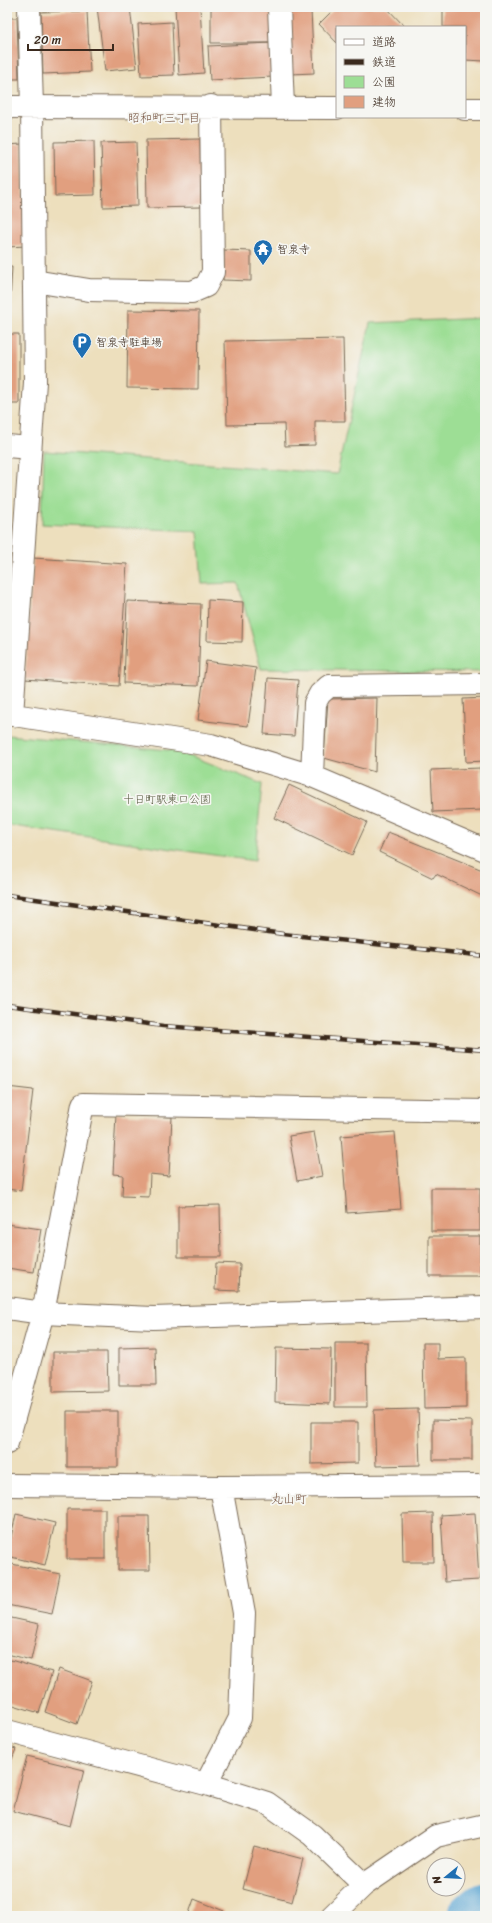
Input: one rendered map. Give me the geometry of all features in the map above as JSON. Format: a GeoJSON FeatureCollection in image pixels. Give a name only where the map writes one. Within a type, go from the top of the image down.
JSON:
{"type":"FeatureCollection","features":[{"type":"Feature","properties":{"kind":"street"},"geometry":{"type":"LineString","coordinates":[[28,7],[32,106],[35,382],[10,714],[211,745],[312,776],[485,850]]}},
{"type":"Feature","properties":{"kind":"street"},"geometry":{"type":"LineString","coordinates":[[279,7],[283,107]]}},
{"type":"Feature","properties":{"kind":"street"},"geometry":{"type":"LineString","coordinates":[[34,281],[89,290],[192,292],[206,286],[213,272],[211,106]]}},
{"type":"Feature","properties":{"kind":"street"},"geometry":{"type":"LineString","coordinates":[[7,107],[211,106],[336,108]]}},
{"type":"Feature","properties":{"kind":"street"},"geometry":{"type":"LineString","coordinates":[[466,109],[485,109]]}},
{"type":"Feature","properties":{"kind":"street"},"geometry":{"type":"LineString","coordinates":[[7,446],[30,448]]}},
{"type":"Feature","properties":{"kind":"street"},"geometry":{"type":"LineString","coordinates":[[312,776],[315,703],[320,694],[329,686],[485,684]]}},
{"type":"Feature","properties":{"kind":"street"},"geometry":{"type":"LineString","coordinates":[[7,1443],[43,1313],[83,1104],[485,1111]]}},
{"type":"Feature","properties":{"kind":"street"},"geometry":{"type":"LineString","coordinates":[[7,1308],[43,1313],[153,1318],[485,1307]]}},
{"type":"Feature","properties":{"kind":"street"},"geometry":{"type":"LineString","coordinates":[[7,1484],[221,1487],[485,1485]]}},
{"type":"Feature","properties":{"kind":"street"},"geometry":{"type":"LineString","coordinates":[[206,1784],[240,1718],[244,1613],[221,1487]]}},
{"type":"Feature","properties":{"kind":"street"},"geometry":{"type":"LineString","coordinates":[[7,1731],[206,1784],[266,1803],[312,1835],[364,1885]]}},
{"type":"Feature","properties":{"kind":"street"},"geometry":{"type":"LineString","coordinates":[[332,1916],[364,1885],[436,1836],[485,1825]]}},
{"type":"Feature","properties":{"kind":"green space"},"geometry":{"type":"Polygon","coordinates":[[[485,318],[485,672],[261,669],[238,583],[202,584],[198,531],[42,524],[44,451],[337,474],[370,323],[485,318]]]}},
{"type":"Feature","properties":{"kind":"green space","name":"十日町駅東口公園"},"geometry":{"type":"Polygon","coordinates":[[[7,735],[179,751],[262,784],[255,861],[7,825],[7,735]]]}},
{"type":"Feature","properties":{"kind":"building"},"geometry":{"type":"Polygon","coordinates":[[[97,7],[130,7],[137,68],[105,71],[97,7]]]}},
{"type":"Feature","properties":{"kind":"building"},"geometry":{"type":"Polygon","coordinates":[[[175,7],[200,7],[204,73],[179,75],[175,7]]]}},
{"type":"Feature","properties":{"kind":"building"},"geometry":{"type":"Polygon","coordinates":[[[211,7],[271,7],[272,43],[211,43],[211,7]]]}},
{"type":"Feature","properties":{"kind":"building"},"geometry":{"type":"Polygon","coordinates":[[[336,7],[386,7],[404,26],[336,26],[336,42],[319,24],[336,7]]]}},
{"type":"Feature","properties":{"kind":"building"},"geometry":{"type":"Polygon","coordinates":[[[443,7],[485,7],[485,61],[466,60],[466,26],[443,26],[443,7]]]}},
{"type":"Feature","properties":{"kind":"building"},"geometry":{"type":"Polygon","coordinates":[[[87,11],[90,72],[43,74],[41,12],[87,11]]]}},
{"type":"Feature","properties":{"kind":"building"},"geometry":{"type":"Polygon","coordinates":[[[311,11],[314,73],[291,74],[288,13],[311,11]]]}},
{"type":"Feature","properties":{"kind":"building"},"geometry":{"type":"Polygon","coordinates":[[[7,18],[17,18],[19,79],[7,79],[7,18]]]}},
{"type":"Feature","properties":{"kind":"building"},"geometry":{"type":"Polygon","coordinates":[[[172,22],[174,75],[141,76],[138,24],[172,22]]]}},
{"type":"Feature","properties":{"kind":"building"},"geometry":{"type":"Polygon","coordinates":[[[271,43],[273,77],[210,80],[208,46],[271,43]]]}},
{"type":"Feature","properties":{"kind":"building"},"geometry":{"type":"Polygon","coordinates":[[[200,139],[201,207],[147,208],[146,140],[200,139]]]}},
{"type":"Feature","properties":{"kind":"building"},"geometry":{"type":"Polygon","coordinates":[[[94,141],[95,195],[55,196],[54,142],[94,141]]]}},
{"type":"Feature","properties":{"kind":"building"},"geometry":{"type":"Polygon","coordinates":[[[136,142],[138,206],[103,207],[101,143],[136,142]]]}},
{"type":"Feature","properties":{"kind":"building"},"geometry":{"type":"Polygon","coordinates":[[[22,144],[26,246],[7,247],[7,145],[22,144]]]}},
{"type":"Feature","properties":{"kind":"building"},"geometry":{"type":"Polygon","coordinates":[[[224,250],[251,251],[251,281],[223,280],[224,250]]]}},
{"type":"Feature","properties":{"kind":"building"},"geometry":{"type":"Polygon","coordinates":[[[7,267],[12,267],[10,302],[7,302],[7,267]]]}},
{"type":"Feature","properties":{"kind":"building"},"geometry":{"type":"Polygon","coordinates":[[[128,310],[199,311],[198,389],[127,388],[128,310]]]}},
{"type":"Feature","properties":{"kind":"building"},"geometry":{"type":"Polygon","coordinates":[[[7,334],[19,334],[19,404],[7,404],[7,334]]]}},
{"type":"Feature","properties":{"kind":"building"},"geometry":{"type":"Polygon","coordinates":[[[343,339],[345,421],[315,421],[315,445],[285,446],[284,424],[227,425],[225,341],[343,339]]]}},
{"type":"Feature","properties":{"kind":"building"},"geometry":{"type":"Polygon","coordinates":[[[33,558],[127,564],[119,686],[25,679],[33,558]]]}},
{"type":"Feature","properties":{"kind":"building"},"geometry":{"type":"Polygon","coordinates":[[[208,600],[243,602],[242,642],[207,641],[208,600]]]}},
{"type":"Feature","properties":{"kind":"building"},"geometry":{"type":"Polygon","coordinates":[[[127,601],[201,604],[198,686],[124,683],[127,601]]]}},
{"type":"Feature","properties":{"kind":"building"},"geometry":{"type":"Polygon","coordinates":[[[206,661],[256,668],[248,726],[198,720],[206,661]]]}},
{"type":"Feature","properties":{"kind":"building"},"geometry":{"type":"Polygon","coordinates":[[[268,678],[298,680],[294,736],[264,734],[268,678]]]}},
{"type":"Feature","properties":{"kind":"building"},"geometry":{"type":"Polygon","coordinates":[[[377,698],[375,772],[324,758],[328,699],[377,698]]]}},
{"type":"Feature","properties":{"kind":"building"},"geometry":{"type":"Polygon","coordinates":[[[485,698],[485,761],[466,762],[463,699],[485,698]]]}},
{"type":"Feature","properties":{"kind":"building"},"geometry":{"type":"Polygon","coordinates":[[[480,768],[482,810],[433,812],[431,770],[480,768]]]}},
{"type":"Feature","properties":{"kind":"building"},"geometry":{"type":"Polygon","coordinates":[[[289,785],[367,822],[352,855],[274,818],[289,785]]]}},
{"type":"Feature","properties":{"kind":"building"},"geometry":{"type":"Polygon","coordinates":[[[388,832],[485,871],[485,892],[482,896],[436,874],[433,878],[379,852],[388,832]]]}},
{"type":"Feature","properties":{"kind":"building"},"geometry":{"type":"Polygon","coordinates":[[[7,1087],[33,1090],[21,1191],[7,1189],[7,1087]]]}},
{"type":"Feature","properties":{"kind":"building"},"geometry":{"type":"Polygon","coordinates":[[[116,1114],[172,1117],[169,1176],[150,1174],[149,1197],[122,1196],[123,1175],[113,1174],[116,1114]]]}},
{"type":"Feature","properties":{"kind":"building"},"geometry":{"type":"Polygon","coordinates":[[[314,1132],[322,1176],[297,1181],[289,1136],[314,1132]]]}},
{"type":"Feature","properties":{"kind":"building"},"geometry":{"type":"Polygon","coordinates":[[[395,1132],[401,1209],[347,1213],[341,1136],[395,1132]]]}},
{"type":"Feature","properties":{"kind":"building"},"geometry":{"type":"Polygon","coordinates":[[[431,1188],[480,1188],[480,1231],[431,1231],[431,1188]]]}},
{"type":"Feature","properties":{"kind":"building"},"geometry":{"type":"Polygon","coordinates":[[[220,1205],[221,1257],[178,1257],[178,1206],[220,1205]]]}},
{"type":"Feature","properties":{"kind":"building"},"geometry":{"type":"Polygon","coordinates":[[[7,1224],[41,1229],[34,1272],[7,1268],[7,1224]]]}},
{"type":"Feature","properties":{"kind":"building"},"geometry":{"type":"Polygon","coordinates":[[[429,1236],[480,1236],[480,1276],[429,1276],[429,1236]]]}},
{"type":"Feature","properties":{"kind":"building"},"geometry":{"type":"Polygon","coordinates":[[[216,1263],[240,1264],[239,1291],[215,1290],[216,1263]]]}},
{"type":"Feature","properties":{"kind":"building"},"geometry":{"type":"Polygon","coordinates":[[[335,1343],[366,1343],[367,1407],[335,1407],[335,1343]]]}},
{"type":"Feature","properties":{"kind":"building"},"geometry":{"type":"Polygon","coordinates":[[[423,1343],[438,1343],[438,1359],[466,1358],[466,1408],[424,1409],[423,1343]]]}},
{"type":"Feature","properties":{"kind":"building"},"geometry":{"type":"Polygon","coordinates":[[[155,1347],[156,1385],[119,1385],[119,1348],[155,1347]]]}},
{"type":"Feature","properties":{"kind":"building"},"geometry":{"type":"Polygon","coordinates":[[[276,1348],[331,1349],[330,1404],[275,1402],[276,1348]]]}},
{"type":"Feature","properties":{"kind":"building"},"geometry":{"type":"Polygon","coordinates":[[[53,1352],[107,1352],[108,1391],[53,1392],[53,1352]]]}},
{"type":"Feature","properties":{"kind":"building"},"geometry":{"type":"Polygon","coordinates":[[[418,1409],[420,1465],[376,1466],[374,1410],[418,1409]]]}},
{"type":"Feature","properties":{"kind":"building"},"geometry":{"type":"Polygon","coordinates":[[[67,1411],[118,1411],[118,1467],[67,1467],[67,1411]]]}},
{"type":"Feature","properties":{"kind":"building"},"geometry":{"type":"Polygon","coordinates":[[[433,1420],[472,1421],[472,1460],[433,1460],[433,1420]]]}},
{"type":"Feature","properties":{"kind":"building"},"geometry":{"type":"Polygon","coordinates":[[[311,1422],[358,1422],[358,1463],[311,1464],[311,1422]]]}},
{"type":"Feature","properties":{"kind":"building"},"geometry":{"type":"Polygon","coordinates":[[[67,1509],[105,1509],[105,1559],[67,1559],[67,1509]]]}},
{"type":"Feature","properties":{"kind":"building"},"geometry":{"type":"Polygon","coordinates":[[[433,1513],[434,1562],[403,1562],[402,1514],[433,1513]]]}},
{"type":"Feature","properties":{"kind":"building"},"geometry":{"type":"Polygon","coordinates":[[[475,1513],[479,1580],[445,1582],[441,1515],[475,1513]]]}},
{"type":"Feature","properties":{"kind":"building"},"geometry":{"type":"Polygon","coordinates":[[[16,1514],[55,1523],[45,1565],[7,1556],[16,1514]]]}},
{"type":"Feature","properties":{"kind":"building"},"geometry":{"type":"Polygon","coordinates":[[[118,1516],[149,1516],[150,1570],[118,1570],[118,1516]]]}},
{"type":"Feature","properties":{"kind":"building"},"geometry":{"type":"Polygon","coordinates":[[[7,1563],[60,1574],[52,1614],[7,1605],[7,1563]]]}},
{"type":"Feature","properties":{"kind":"building"},"geometry":{"type":"Polygon","coordinates":[[[7,1617],[39,1624],[31,1660],[7,1654],[7,1617]]]}},
{"type":"Feature","properties":{"kind":"building"},"geometry":{"type":"Polygon","coordinates":[[[7,1659],[52,1672],[39,1713],[7,1703],[7,1659]]]}},
{"type":"Feature","properties":{"kind":"building"},"geometry":{"type":"Polygon","coordinates":[[[59,1669],[92,1681],[77,1724],[45,1712],[59,1669]]]}},
{"type":"Feature","properties":{"kind":"building"},"geometry":{"type":"Polygon","coordinates":[[[7,1746],[16,1749],[7,1772],[7,1746]]]}},
{"type":"Feature","properties":{"kind":"building"},"geometry":{"type":"Polygon","coordinates":[[[27,1756],[84,1770],[70,1826],[13,1811],[27,1756]]]}},
{"type":"Feature","properties":{"kind":"building"},"geometry":{"type":"Polygon","coordinates":[[[254,1846],[303,1859],[292,1902],[243,1889],[254,1846]]]}},
{"type":"Feature","properties":{"kind":"building"},"geometry":{"type":"Polygon","coordinates":[[[194,1899],[224,1911],[222,1916],[188,1916],[194,1899]]]}},
{"type":"Feature","properties":{"kind":"waterway"},"geometry":{"type":"LineString","coordinates":[[473,1916],[485,1907]]}},
{"type":"Feature","properties":{"kind":"railway"},"geometry":{"type":"LineString","coordinates":[[7,895],[283,934],[485,956]]}},
{"type":"Feature","properties":{"kind":"railway"},"geometry":{"type":"LineString","coordinates":[[7,1005],[163,1026],[485,1050]]}},
{"type":"Feature","properties":{"kind":"place","name":"智泉寺"},"geometry":{"type":"Point","coordinates":[263,266]}},
{"type":"Feature","properties":{"kind":"place","name":"智泉寺駐車場"},"geometry":{"type":"Point","coordinates":[82,359]}},
{"type":"Feature","properties":{"kind":"district","name":"昭和町三丁目"},"geometry":{"type":"Point","coordinates":[164,118]}},
{"type":"Feature","properties":{"kind":"district","name":"丸山町"},"geometry":{"type":"Point","coordinates":[289,1499]}}]}
